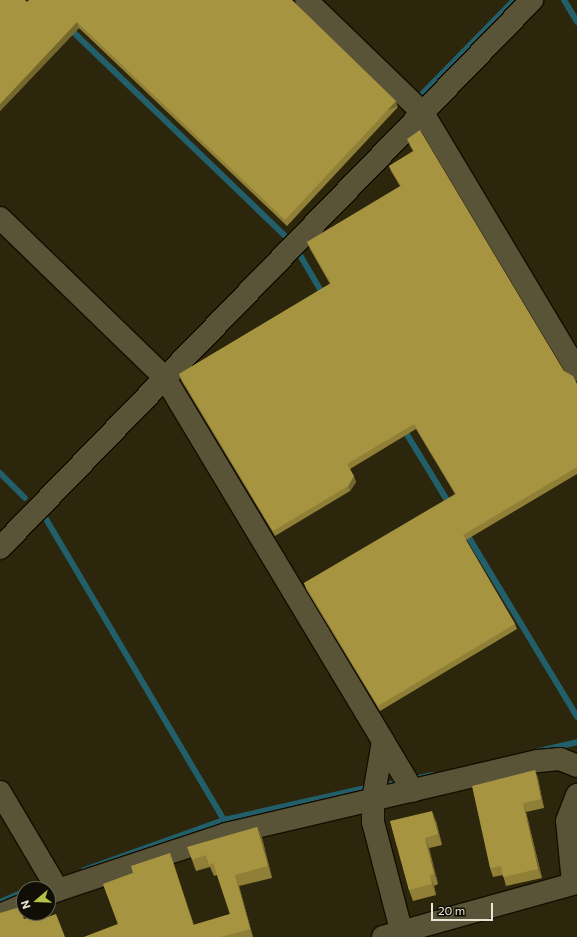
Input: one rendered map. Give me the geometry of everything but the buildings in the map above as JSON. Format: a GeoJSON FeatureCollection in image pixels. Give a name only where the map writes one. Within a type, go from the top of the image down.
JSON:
{"type":"FeatureCollection","features":[{"type":"Feature","properties":{"kind":"street"},"geometry":{"type":"LineString","coordinates":[[306,0],[423,113],[577,370]]}},
{"type":"Feature","properties":{"kind":"street"},"geometry":{"type":"LineString","coordinates":[[0,548],[532,0]]}},
{"type":"Feature","properties":{"kind":"street"},"geometry":{"type":"LineString","coordinates":[[0,218],[166,378],[409,784]]}},
{"type":"Feature","properties":{"kind":"street"},"geometry":{"type":"LineString","coordinates":[[384,741],[373,800],[373,822],[395,935],[575,883],[567,821],[577,795]]}},
{"type":"Feature","properties":{"kind":"street"},"geometry":{"type":"LineString","coordinates":[[56,886],[226,834],[373,800],[409,784],[560,759],[577,766]]}},
{"type":"Feature","properties":{"kind":"street"},"geometry":{"type":"LineString","coordinates":[[0,792],[50,881]]}},
{"type":"Feature","properties":{"kind":"street"},"geometry":{"type":"LineString","coordinates":[[0,915],[16,908]]}},
{"type":"Feature","properties":{"kind":"waterway"},"geometry":{"type":"LineString","coordinates":[[422,94],[514,0]]}},
{"type":"Feature","properties":{"kind":"waterway"},"geometry":{"type":"LineString","coordinates":[[564,0],[577,22]]}},
{"type":"Feature","properties":{"kind":"waterway"},"geometry":{"type":"LineString","coordinates":[[69,28],[287,238]]}},
{"type":"Feature","properties":{"kind":"waterway"},"geometry":{"type":"LineString","coordinates":[[300,255],[324,296]]}},
{"type":"Feature","properties":{"kind":"waterway"},"geometry":{"type":"LineString","coordinates":[[403,428],[450,505]]}},
{"type":"Feature","properties":{"kind":"waterway"},"geometry":{"type":"LineString","coordinates":[[0,473],[25,498]]}},
{"type":"Feature","properties":{"kind":"waterway"},"geometry":{"type":"LineString","coordinates":[[46,519],[224,820]]}},
{"type":"Feature","properties":{"kind":"waterway"},"geometry":{"type":"LineString","coordinates":[[465,531],[577,717]]}},
{"type":"Feature","properties":{"kind":"waterway"},"geometry":{"type":"LineString","coordinates":[[539,751],[577,742]]}},
{"type":"Feature","properties":{"kind":"waterway"},"geometry":{"type":"LineString","coordinates":[[387,785],[432,775]]}},
{"type":"Feature","properties":{"kind":"waterway"},"geometry":{"type":"LineString","coordinates":[[84,870],[224,820],[365,788]]}},
{"type":"Feature","properties":{"kind":"waterway"},"geometry":{"type":"LineString","coordinates":[[0,902],[16,895]]}}]}
